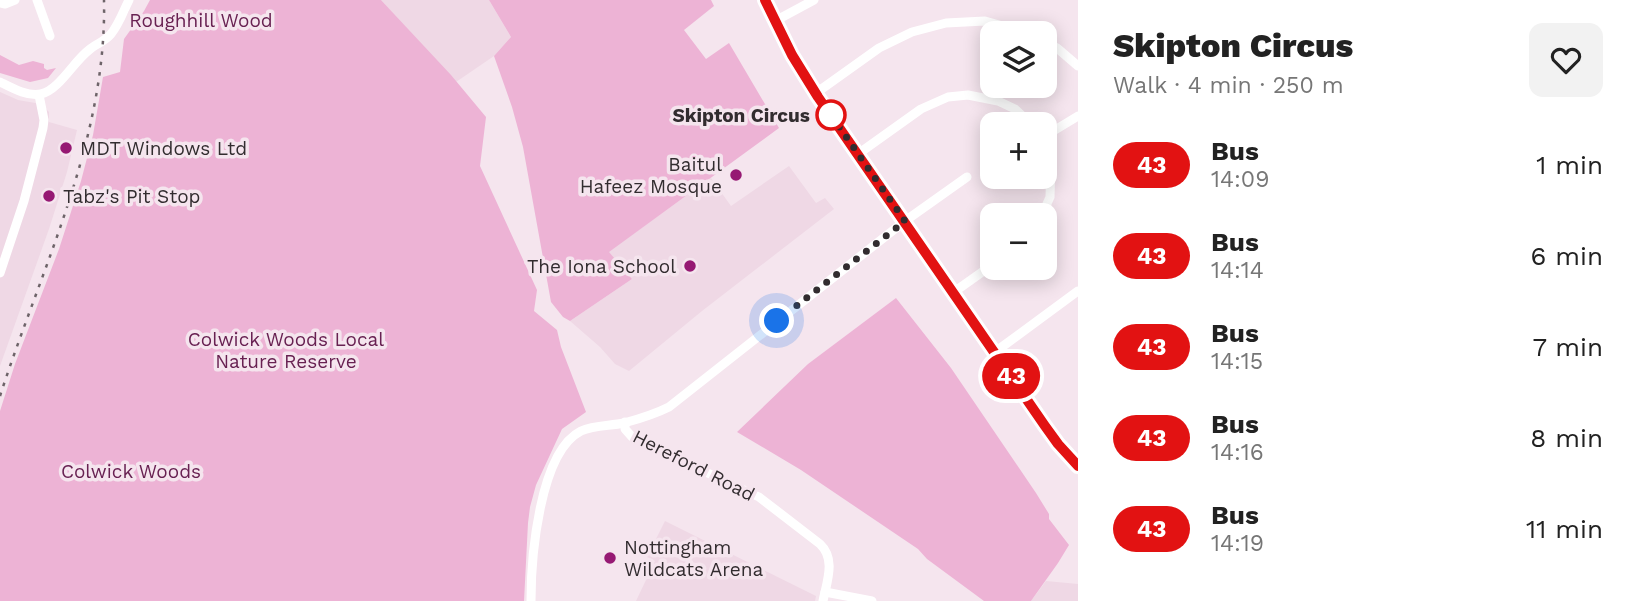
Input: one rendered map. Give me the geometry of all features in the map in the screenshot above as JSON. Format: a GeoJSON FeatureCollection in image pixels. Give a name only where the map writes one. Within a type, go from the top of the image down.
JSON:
{"type":"FeatureCollection","features":[{"type":"Feature","properties":{"kind":"street"},"geometry":{"type":"LineString","coordinates":[[0,4],[15,0]]}},
{"type":"Feature","properties":{"kind":"street"},"geometry":{"type":"LineString","coordinates":[[37,0],[50,29]]}},
{"type":"Feature","properties":{"kind":"street"},"geometry":{"type":"LineString","coordinates":[[0,82],[24,92],[39,94],[50,91],[89,50],[108,37],[129,0]]}},
{"type":"Feature","properties":{"kind":"street"},"geometry":{"type":"LineString","coordinates":[[765,0],[792,55],[816,93],[1058,444],[1078,465]]}},
{"type":"Feature","properties":{"kind":"street"},"geometry":{"type":"LineString","coordinates":[[775,21],[814,0]]}},
{"type":"Feature","properties":{"kind":"street"},"geometry":{"type":"LineString","coordinates":[[816,93],[879,48],[912,32],[946,23],[980,22]]}},
{"type":"Feature","properties":{"kind":"street"},"geometry":{"type":"LineString","coordinates":[[1057,48],[1078,66]]}},
{"type":"Feature","properties":{"kind":"street"},"geometry":{"type":"LineString","coordinates":[[0,273],[24,201],[43,128],[39,94]]}},
{"type":"Feature","properties":{"kind":"street"},"geometry":{"type":"LineString","coordinates":[[858,154],[921,109],[948,97],[968,95],[998,101],[1018,112]]}},
{"type":"Feature","properties":{"kind":"street"},"geometry":{"type":"LineString","coordinates":[[1057,129],[1078,116]]}},
{"type":"Feature","properties":{"kind":"street"},"geometry":{"type":"LineString","coordinates":[[531,601],[539,512],[558,458],[568,442],[585,429],[625,422],[669,407],[905,221],[967,177]]}},
{"type":"Feature","properties":{"kind":"street"},"geometry":{"type":"LineString","coordinates":[[954,292],[980,274]]}},
{"type":"Feature","properties":{"kind":"street"},"geometry":{"type":"LineString","coordinates":[[995,352],[1078,290]]}},
{"type":"Feature","properties":{"kind":"street","name":"Hereford Road"},"geometry":{"type":"LineString","coordinates":[[625,422],[625,429],[633,438],[760,497],[826,549],[830,558],[824,596]]}},
{"type":"Feature","properties":{"kind":"street"},"geometry":{"type":"LineString","coordinates":[[824,596],[872,601]]}},
{"type":"Feature","properties":{"kind":"shaded area"},"geometry":{"type":"Polygon","coordinates":[[[381,0],[489,0],[511,37],[494,56],[456,82],[381,0]]]}},
{"type":"Feature","properties":{"kind":"shaded area"},"geometry":{"type":"Polygon","coordinates":[[[0,92],[18,100],[41,104],[49,112],[49,122],[77,130],[49,229],[0,366],[0,92]]]}},
{"type":"Feature","properties":{"kind":"shaded area","name":"The Iona School"},"geometry":{"type":"Polygon","coordinates":[[[789,166],[816,203],[825,198],[834,209],[629,371],[615,364],[570,321],[632,279],[608,252],[711,178],[731,206],[789,166]]]}},
{"type":"Feature","properties":{"kind":"shaded area"},"geometry":{"type":"Polygon","coordinates":[[[665,521],[816,596],[815,601],[636,601],[655,561],[647,557],[665,521]]]}},
{"type":"Feature","properties":{"kind":"shaded area"},"geometry":{"type":"Polygon","coordinates":[[[1046,581],[1078,584],[1078,601],[1031,601],[1046,581]]]}},
{"type":"Feature","properties":{"kind":"green space","name":"Colwick Woods Local Nature Reserve"},"geometry":{"type":"Polygon","coordinates":[[[150,0],[381,0],[486,117],[480,166],[537,290],[534,311],[557,330],[586,412],[562,429],[536,485],[528,523],[524,601],[0,601],[0,411],[81,181],[93,135],[103,77],[120,72],[124,39],[150,0]]]}},
{"type":"Feature","properties":{"kind":"green space"},"geometry":{"type":"Polygon","coordinates":[[[489,0],[711,0],[714,6],[684,30],[706,59],[729,43],[779,128],[609,252],[632,279],[570,321],[563,317],[551,302],[523,147],[494,56],[511,37],[489,0]]]}},
{"type":"Feature","properties":{"kind":"green space"},"geometry":{"type":"Polygon","coordinates":[[[0,55],[19,65],[33,61],[44,64],[47,70],[56,68],[48,78],[30,82],[0,73],[0,55]]]}},
{"type":"Feature","properties":{"kind":"green space"},"geometry":{"type":"Polygon","coordinates":[[[896,298],[951,368],[1036,493],[1049,514],[1049,519],[1069,545],[1031,601],[984,601],[927,559],[918,549],[801,470],[737,432],[808,364],[896,298]]]}},
{"type":"Feature","properties":{"kind":"railway"},"geometry":{"type":"LineString","coordinates":[[0,396],[69,201],[83,152],[95,102],[102,52],[104,0]]}},
{"type":"Feature","properties":{"kind":"bus line","name":"43"},"geometry":{"type":"LineString","coordinates":[[765,0],[792,55],[818,97],[1045,426],[1078,466]]}},
{"type":"Feature","properties":{"kind":"place","name":"Skipton Circus"},"geometry":{"type":"Point","coordinates":[831,115]}},
{"type":"Feature","properties":{"kind":"place","name":"MDT Windows Ltd"},"geometry":{"type":"Point","coordinates":[66,148]}},
{"type":"Feature","properties":{"kind":"place","name":"Baitul Hafeez Mosque"},"geometry":{"type":"Point","coordinates":[736,175]}},
{"type":"Feature","properties":{"kind":"place","name":"Tabz's Pit Stop"},"geometry":{"type":"Point","coordinates":[49,196]}},
{"type":"Feature","properties":{"kind":"place","name":"The Iona School"},"geometry":{"type":"Point","coordinates":[690,266]}},
{"type":"Feature","properties":{"kind":"place","name":"Nottingham Wildcats Arena"},"geometry":{"type":"Point","coordinates":[610,558]}},
{"type":"Feature","properties":{"kind":"route"},"geometry":{"type":"LineString","coordinates":[[777,321],[905,221],[831,115]]}},
{"type":"Feature","properties":{"kind":"park label","name":"Roughhill Wood"},"geometry":{"type":"Point","coordinates":[201,20]}},
{"type":"Feature","properties":{"kind":"park label","name":"Colwick Woods"},"geometry":{"type":"Point","coordinates":[131,471]}}]}
